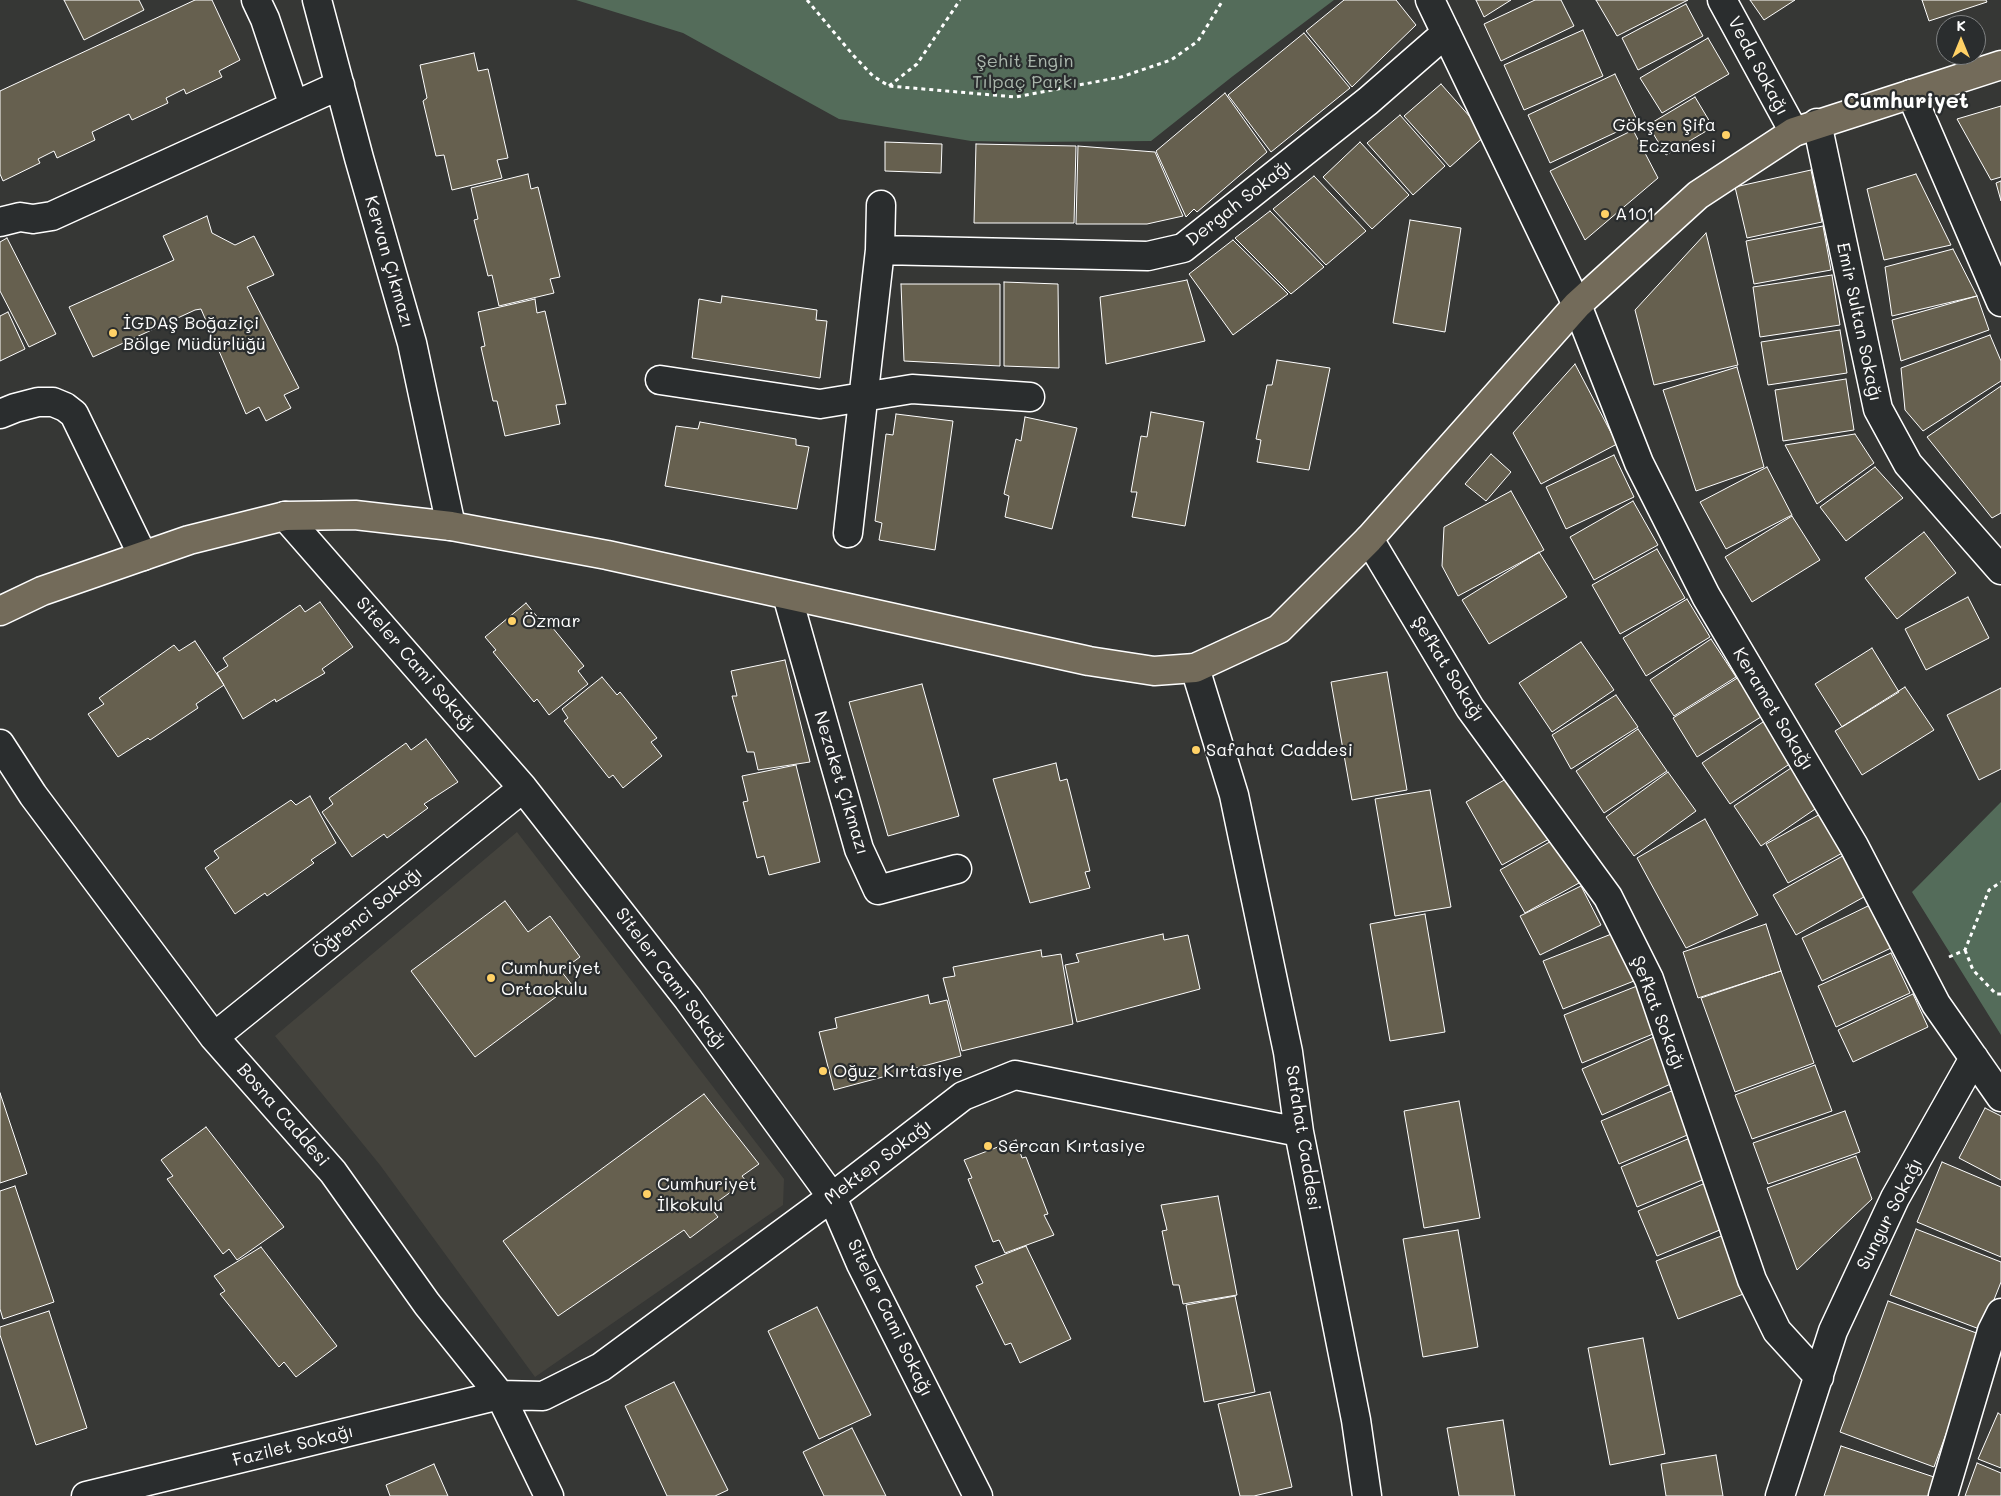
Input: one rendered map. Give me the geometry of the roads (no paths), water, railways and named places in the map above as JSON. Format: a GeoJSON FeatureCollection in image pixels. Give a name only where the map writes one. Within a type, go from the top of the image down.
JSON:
{"type":"FeatureCollection","features":[{"type":"Feature","properties":{"kind":"main road"},"geometry":{"type":"LineString","coordinates":[[0,611],[42,591],[190,540],[285,516],[355,515],[451,526],[606,555],[1088,662],[1154,671],[1195,668],[1279,629],[1369,539],[1577,304],[1698,195],[1805,128],[2001,65]]}},
{"type":"Feature","properties":{"kind":"street"},"geometry":{"type":"LineString","coordinates":[[256,0],[265,19],[294,106]]}},
{"type":"Feature","properties":{"kind":"street","name":"Kervan Çıkmazı"},"geometry":{"type":"LineString","coordinates":[[318,0],[412,343],[451,526]]}},
{"type":"Feature","properties":{"kind":"street"},"geometry":{"type":"LineString","coordinates":[[1430,0],[1577,304]]}},
{"type":"Feature","properties":{"kind":"street","name":"Veda Sokağı"},"geometry":{"type":"LineString","coordinates":[[1722,0],[1805,128]]}},
{"type":"Feature","properties":{"kind":"street","name":"Dergah Sokağı"},"geometry":{"type":"LineString","coordinates":[[880,250],[1148,256],[1182,248],[1368,101],[1446,33]]}},
{"type":"Feature","properties":{"kind":"street"},"geometry":{"type":"LineString","coordinates":[[0,222],[20,218],[34,219],[52,216],[340,85]]}},
{"type":"Feature","properties":{"kind":"street"},"geometry":{"type":"LineString","coordinates":[[1911,94],[2001,302]]}},
{"type":"Feature","properties":{"kind":"street","name":"Emir Sultan Sokağı"},"geometry":{"type":"LineString","coordinates":[[1805,128],[1878,409],[1908,464],[2001,570]]}},
{"type":"Feature","properties":{"kind":"street"},"geometry":{"type":"LineString","coordinates":[[848,533],[880,250],[881,206]]}},
{"type":"Feature","properties":{"kind":"street","name":"Keramet Sokağı"},"geometry":{"type":"LineString","coordinates":[[1577,304],[1639,464],[1706,596],[1854,846],[1936,1004],[2001,1097]]}},
{"type":"Feature","properties":{"kind":"street"},"geometry":{"type":"LineString","coordinates":[[660,380],[820,404],[912,389],[1030,397]]}},
{"type":"Feature","properties":{"kind":"street"},"geometry":{"type":"LineString","coordinates":[[0,414],[38,402],[53,402],[65,407],[74,414],[143,556]]}},
{"type":"Feature","properties":{"kind":"street","name":"Siteler Cami Sokağı"},"geometry":{"type":"LineString","coordinates":[[285,516],[523,788],[688,999],[832,1197],[861,1264],[978,1496]]}},
{"type":"Feature","properties":{"kind":"street","name":"Şefkat Sokağı"},"geometry":{"type":"LineString","coordinates":[[1369,539],[1470,708],[1608,897],[1649,979],[1752,1280],[1777,1331],[1819,1377]]}},
{"type":"Feature","properties":{"kind":"street","name":"Nezaket Çıkmazı"},"geometry":{"type":"LineString","coordinates":[[787,595],[858,849],[878,890],[957,869]]}},
{"type":"Feature","properties":{"kind":"street","name":"Safahat Caddesi"},"geometry":{"type":"LineString","coordinates":[[1195,668],[1234,795],[1288,1052],[1299,1132],[1356,1420],[1367,1496]]}},
{"type":"Feature","properties":{"kind":"street","name":"Bosna Caddesi"},"geometry":{"type":"LineString","coordinates":[[0,744],[33,795],[214,1037],[333,1172],[427,1304],[500,1395],[549,1496]]}},
{"type":"Feature","properties":{"kind":"street","name":"Öğrenci Sokağı"},"geometry":{"type":"LineString","coordinates":[[214,1037],[523,788]]}},
{"type":"Feature","properties":{"kind":"street","name":"Sungur Sokağı"},"geometry":{"type":"LineString","coordinates":[[1819,1377],[1833,1331],[1895,1198],[1974,1058]]}},
{"type":"Feature","properties":{"kind":"street","name":"Mektep Sokağı"},"geometry":{"type":"LineString","coordinates":[[500,1395],[543,1396],[601,1367],[832,1197],[964,1096],[1014,1075],[1299,1132]]}},
{"type":"Feature","properties":{"kind":"street"},"geometry":{"type":"LineString","coordinates":[[1943,1496],[1992,1331],[2001,1313]]}},
{"type":"Feature","properties":{"kind":"street"},"geometry":{"type":"LineString","coordinates":[[1780,1496],[1819,1377]]}},
{"type":"Feature","properties":{"kind":"street","name":"Fazilet Sokağı"},"geometry":{"type":"LineString","coordinates":[[86,1496],[500,1395]]}},
{"type":"Feature","properties":{"kind":"place","name":"Gökşen Şifa Eczanesi"},"geometry":{"type":"Point","coordinates":[1726,135]}},
{"type":"Feature","properties":{"kind":"place","name":"A101"},"geometry":{"type":"Point","coordinates":[1605,214]}},
{"type":"Feature","properties":{"kind":"place","name":"İGDAŞ Boğaziçi Bölge Müdürlüğü"},"geometry":{"type":"Point","coordinates":[113,333]}},
{"type":"Feature","properties":{"kind":"place","name":"Özmar"},"geometry":{"type":"Point","coordinates":[512,621]}},
{"type":"Feature","properties":{"kind":"place","name":"Safahat Caddesi"},"geometry":{"type":"Point","coordinates":[1196,750]}},
{"type":"Feature","properties":{"kind":"place","name":"Cumhuriyet Ortaokulu"},"geometry":{"type":"Point","coordinates":[491,978]}},
{"type":"Feature","properties":{"kind":"place","name":"Oğuz Kırtasiye"},"geometry":{"type":"Point","coordinates":[823,1071]}},
{"type":"Feature","properties":{"kind":"place","name":"Sercan Kırtasiye"},"geometry":{"type":"Point","coordinates":[988,1146]}},
{"type":"Feature","properties":{"kind":"place","name":"Cumhuriyet İlkokulu"},"geometry":{"type":"Point","coordinates":[647,1194]}},
{"type":"Feature","properties":{"kind":"district","name":"Cumhuriyet"},"geometry":{"type":"Point","coordinates":[1906,101]}},
{"type":"Feature","properties":{"kind":"park label","name":"Şehit Engin Tılpaç Parkı"},"geometry":{"type":"Point","coordinates":[1025,71]}}]}
